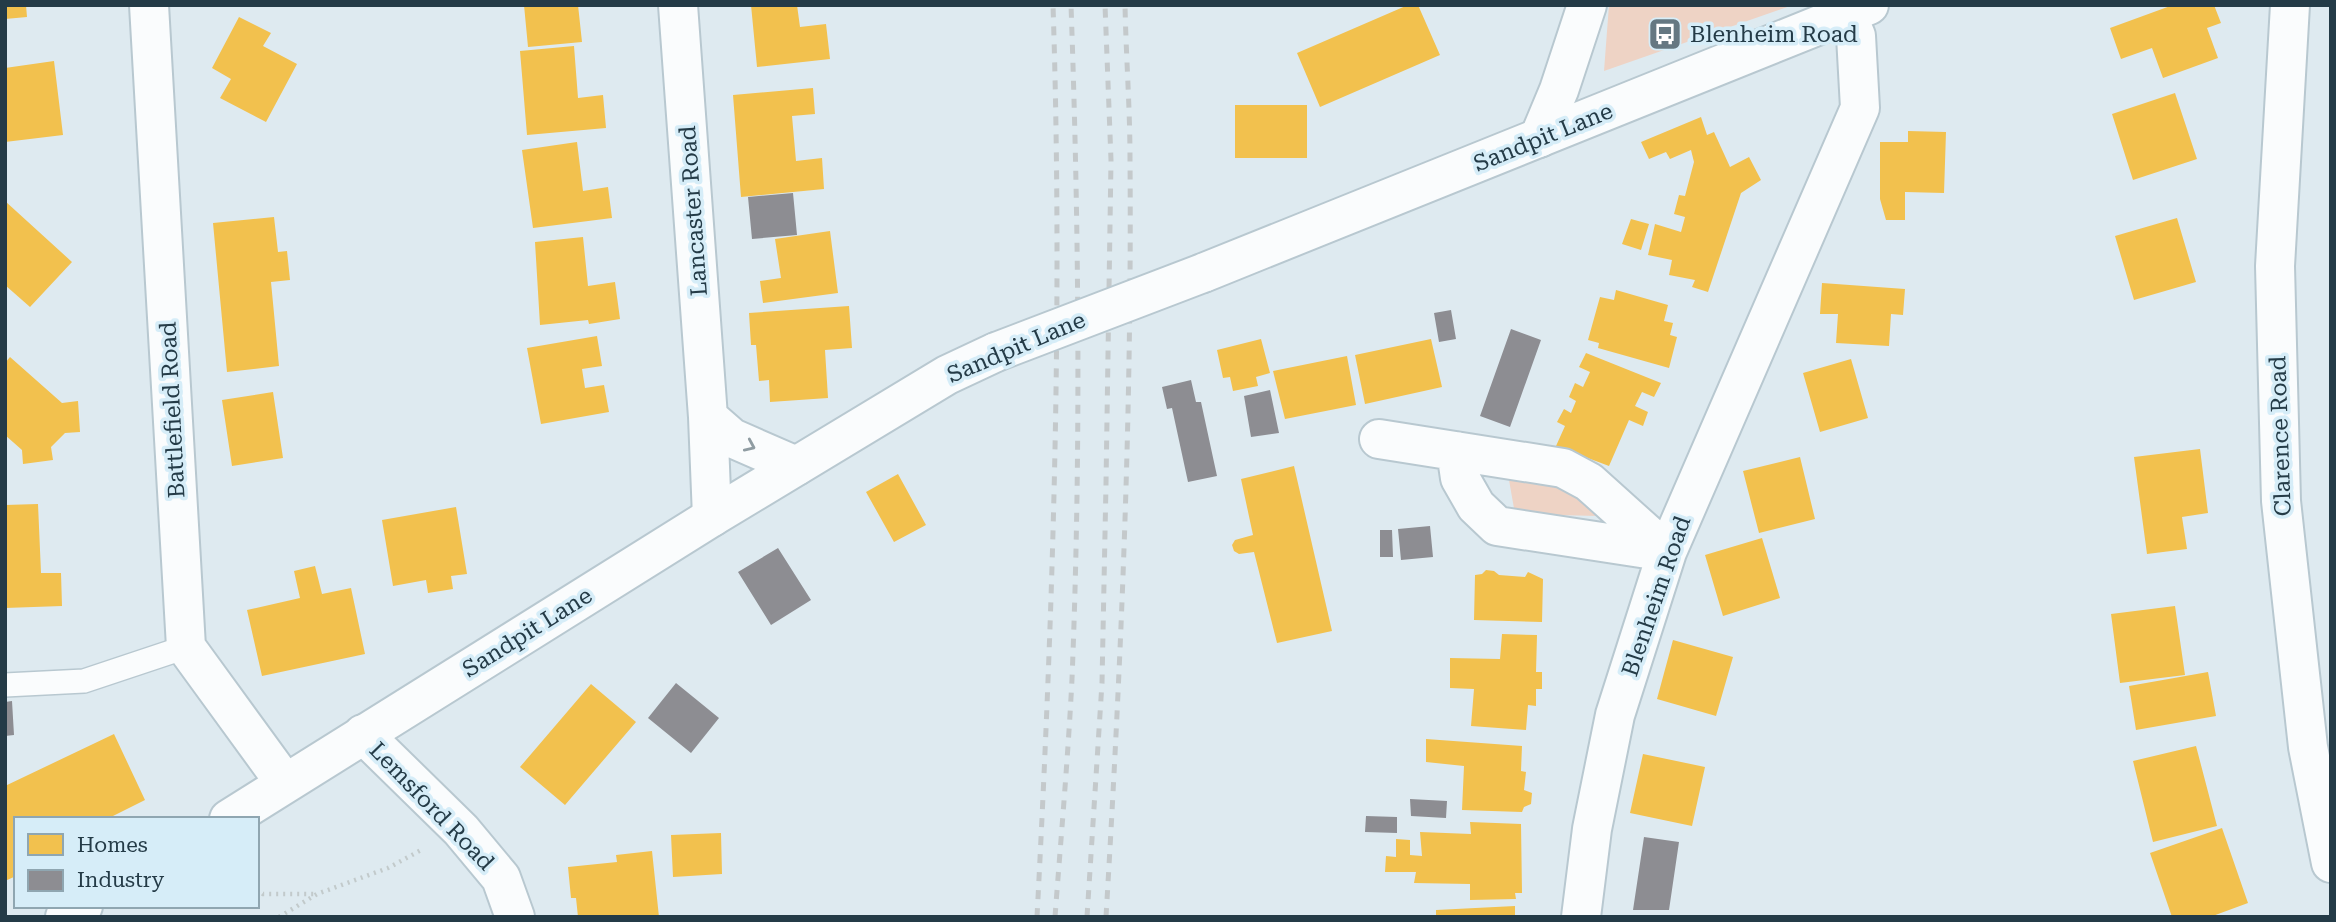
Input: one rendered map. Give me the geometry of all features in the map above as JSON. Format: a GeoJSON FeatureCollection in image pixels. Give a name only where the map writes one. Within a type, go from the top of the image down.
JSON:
{"type":"FeatureCollection","features":[{"type":"Feature","properties":{"kind":"street","name":"Battlefield Road"},"geometry":{"type":"LineString","coordinates":[[149,5],[186,647]]}},
{"type":"Feature","properties":{"kind":"street","name":"Lancaster Road"},"geometry":{"type":"LineString","coordinates":[[678,5],[708,418],[712,517]]}},
{"type":"Feature","properties":{"kind":"street"},"geometry":{"type":"LineString","coordinates":[[1539,138],[1559,90],[1587,5]]}},
{"type":"Feature","properties":{"kind":"street","name":"Clarence Road"},"geometry":{"type":"LineString","coordinates":[[2290,5],[2275,266],[2281,501],[2308,747],[2331,863]]}},
{"type":"Feature","properties":{"kind":"street","name":"Sandpit Lane"},"geometry":{"type":"LineString","coordinates":[[232,817],[712,517],[947,375],[996,352],[1203,273],[1858,10]]}},
{"type":"Feature","properties":{"kind":"street","name":"Blenheim Road"},"geometry":{"type":"LineString","coordinates":[[1581,917],[1592,829],[1615,715],[1667,552],[1860,108],[1856,36],[1858,10]]}},
{"type":"Feature","properties":{"kind":"street"},"geometry":{"type":"LineString","coordinates":[[708,418],[733,438],[796,466]]}},
{"type":"Feature","properties":{"kind":"street"},"geometry":{"type":"LineString","coordinates":[[1379,439],[1563,468],[1589,482],[1667,552]]}},
{"type":"Feature","properties":{"kind":"street"},"geometry":{"type":"LineString","coordinates":[[1456,452],[1460,478],[1476,506],[1497,526],[1667,552]]}},
{"type":"Feature","properties":{"kind":"street"},"geometry":{"type":"LineString","coordinates":[[186,647],[285,783]]}},
{"type":"Feature","properties":{"kind":"street","name":"Lemsford Road"},"geometry":{"type":"LineString","coordinates":[[363,734],[461,830],[501,878],[515,917]]}},
{"type":"Feature","properties":{"kind":"lane"},"geometry":{"type":"LineString","coordinates":[[5,685],[84,681],[186,647]]}},
{"type":"Feature","properties":{"kind":"path"},"geometry":{"type":"LineString","coordinates":[[279,917],[317,894],[388,868],[461,830]]}},
{"type":"Feature","properties":{"kind":"path"},"geometry":{"type":"LineString","coordinates":[[259,891],[262,894],[317,894]]}},
{"type":"Feature","properties":{"kind":"shaded area"},"geometry":{"type":"Polygon","coordinates":[[[1609,5],[1793,5],[1604,71],[1609,5]]]}},
{"type":"Feature","properties":{"kind":"shaded area"},"geometry":{"type":"Polygon","coordinates":[[[1559,473],[1599,516],[1515,514],[1509,480],[1559,473]]]}},
{"type":"Feature","properties":{"kind":"building: Homes"},"geometry":{"type":"Polygon","coordinates":[[[5,5],[26,5],[27,17],[5,19],[5,5]]]}},
{"type":"Feature","properties":{"kind":"building: Homes"},"geometry":{"type":"Polygon","coordinates":[[[524,5],[578,5],[582,42],[528,47],[524,5]]]}},
{"type":"Feature","properties":{"kind":"building: Homes"},"geometry":{"type":"Polygon","coordinates":[[[751,5],[797,5],[800,27],[826,24],[830,59],[757,67],[751,5]]]}},
{"type":"Feature","properties":{"kind":"building: Homes"},"geometry":{"type":"Polygon","coordinates":[[[1408,5],[1418,5],[1440,55],[1320,107],[1297,53],[1408,5]]]}},
{"type":"Feature","properties":{"kind":"building: Homes"},"geometry":{"type":"Polygon","coordinates":[[[2173,5],[2214,5],[2221,23],[2207,28],[2218,58],[2163,78],[2152,48],[2121,59],[2110,28],[2173,5]]]}},
{"type":"Feature","properties":{"kind":"building: Homes"},"geometry":{"type":"Polygon","coordinates":[[[239,17],[271,33],[263,46],[297,64],[266,122],[220,98],[231,79],[212,68],[239,17]]]}},
{"type":"Feature","properties":{"kind":"building: Homes"},"geometry":{"type":"Polygon","coordinates":[[[574,46],[578,98],[603,95],[606,128],[527,135],[520,51],[574,46]]]}},
{"type":"Feature","properties":{"kind":"building: Homes"},"geometry":{"type":"Polygon","coordinates":[[[54,61],[63,135],[5,142],[5,68],[54,61]]]}},
{"type":"Feature","properties":{"kind":"building: Homes"},"geometry":{"type":"Polygon","coordinates":[[[813,88],[815,114],[792,116],[796,161],[822,158],[824,189],[741,197],[733,95],[813,88]]]}},
{"type":"Feature","properties":{"kind":"building: Homes"},"geometry":{"type":"Polygon","coordinates":[[[2175,93],[2197,159],[2133,180],[2112,114],[2175,93]]]}},
{"type":"Feature","properties":{"kind":"building: Homes"},"geometry":{"type":"Polygon","coordinates":[[[1235,105],[1307,105],[1307,158],[1235,158],[1235,105]]]}},
{"type":"Feature","properties":{"kind":"building: Homes"},"geometry":{"type":"Polygon","coordinates":[[[1701,117],[1707,135],[1714,132],[1730,167],[1749,157],[1761,180],[1741,193],[1708,292],[1692,287],[1695,280],[1669,275],[1672,260],[1648,255],[1655,224],[1681,232],[1685,217],[1674,214],[1679,195],[1685,196],[1694,162],[1691,150],[1670,159],[1666,152],[1649,159],[1641,142],[1701,117]]]}},
{"type":"Feature","properties":{"kind":"building: Homes"},"geometry":{"type":"Polygon","coordinates":[[[1908,131],[1946,132],[1944,193],[1905,192],[1905,220],[1886,220],[1880,199],[1880,142],[1908,142],[1908,131]]]}},
{"type":"Feature","properties":{"kind":"building: Homes"},"geometry":{"type":"Polygon","coordinates":[[[577,142],[583,191],[608,187],[612,218],[533,228],[522,150],[577,142]]]}},
{"type":"Feature","properties":{"kind":"building: Homes"},"geometry":{"type":"Polygon","coordinates":[[[5,201],[72,262],[30,307],[5,285],[5,201]]]}},
{"type":"Feature","properties":{"kind":"building: Homes"},"geometry":{"type":"Polygon","coordinates":[[[274,217],[278,252],[287,251],[290,280],[271,282],[279,366],[227,372],[213,223],[274,217]]]}},
{"type":"Feature","properties":{"kind":"building: Homes"},"geometry":{"type":"Polygon","coordinates":[[[2177,218],[2196,282],[2134,300],[2115,236],[2177,218]]]}},
{"type":"Feature","properties":{"kind":"building: Homes"},"geometry":{"type":"Polygon","coordinates":[[[1631,219],[1649,224],[1641,250],[1622,244],[1631,219]]]}},
{"type":"Feature","properties":{"kind":"building: Homes"},"geometry":{"type":"Polygon","coordinates":[[[830,231],[838,293],[763,303],[760,281],[781,278],[775,239],[830,231]]]}},
{"type":"Feature","properties":{"kind":"building: Homes"},"geometry":{"type":"Polygon","coordinates":[[[583,237],[588,286],[615,282],[620,319],[589,324],[588,320],[540,325],[535,242],[583,237]]]}},
{"type":"Feature","properties":{"kind":"building: Homes"},"geometry":{"type":"Polygon","coordinates":[[[1822,283],[1905,289],[1903,315],[1891,314],[1889,346],[1836,343],[1838,314],[1820,314],[1822,283]]]}},
{"type":"Feature","properties":{"kind":"building: Homes"},"geometry":{"type":"Polygon","coordinates":[[[1616,290],[1668,305],[1664,321],[1673,323],[1670,335],[1677,337],[1669,368],[1598,348],[1599,343],[1588,340],[1600,297],[1614,300],[1616,290]]]}},
{"type":"Feature","properties":{"kind":"building: Homes"},"geometry":{"type":"Polygon","coordinates":[[[849,306],[852,348],[825,350],[828,398],[770,402],[769,380],[759,381],[756,345],[751,345],[749,313],[849,306]]]}},
{"type":"Feature","properties":{"kind":"building: Homes"},"geometry":{"type":"Polygon","coordinates":[[[597,336],[602,366],[582,369],[585,388],[604,385],[609,412],[541,424],[527,348],[597,336]]]}},
{"type":"Feature","properties":{"kind":"building: Homes"},"geometry":{"type":"Polygon","coordinates":[[[1261,339],[1270,373],[1256,377],[1258,386],[1233,391],[1230,377],[1223,378],[1217,350],[1261,339]]]}},
{"type":"Feature","properties":{"kind":"building: Homes"},"geometry":{"type":"Polygon","coordinates":[[[1431,339],[1442,387],[1365,404],[1355,355],[1431,339]]]}},
{"type":"Feature","properties":{"kind":"building: Homes"},"geometry":{"type":"Polygon","coordinates":[[[1586,353],[1661,383],[1654,397],[1642,392],[1635,406],[1648,412],[1643,426],[1629,420],[1609,466],[1556,446],[1565,426],[1557,422],[1564,409],[1571,413],[1576,401],[1569,397],[1575,383],[1583,387],[1590,372],[1579,367],[1586,353]]]}},
{"type":"Feature","properties":{"kind":"building: Homes"},"geometry":{"type":"Polygon","coordinates":[[[1347,356],[1356,405],[1285,419],[1273,371],[1347,356]]]}},
{"type":"Feature","properties":{"kind":"building: Homes"},"geometry":{"type":"Polygon","coordinates":[[[10,357],[62,403],[78,401],[80,432],[65,433],[51,447],[53,460],[23,464],[22,450],[5,435],[5,363],[10,357]]]}},
{"type":"Feature","properties":{"kind":"building: Homes"},"geometry":{"type":"Polygon","coordinates":[[[1851,359],[1868,418],[1820,432],[1803,373],[1851,359]]]}},
{"type":"Feature","properties":{"kind":"building: Homes"},"geometry":{"type":"Polygon","coordinates":[[[273,392],[283,458],[232,466],[222,400],[273,392]]]}},
{"type":"Feature","properties":{"kind":"building: Homes"},"geometry":{"type":"Polygon","coordinates":[[[2200,449],[2208,513],[2182,517],[2187,549],[2147,554],[2134,457],[2200,449]]]}},
{"type":"Feature","properties":{"kind":"building: Homes"},"geometry":{"type":"Polygon","coordinates":[[[1800,457],[1815,519],[1759,533],[1743,471],[1800,457]]]}},
{"type":"Feature","properties":{"kind":"building: Homes"},"geometry":{"type":"Polygon","coordinates":[[[1294,466],[1332,631],[1277,643],[1254,552],[1239,554],[1234,551],[1232,545],[1235,540],[1253,535],[1241,479],[1294,466]]]}},
{"type":"Feature","properties":{"kind":"building: Homes"},"geometry":{"type":"Polygon","coordinates":[[[898,474],[926,525],[894,542],[866,492],[898,474]]]}},
{"type":"Feature","properties":{"kind":"building: Homes"},"geometry":{"type":"Polygon","coordinates":[[[38,504],[41,573],[61,573],[62,606],[5,608],[5,505],[38,504]]]}},
{"type":"Feature","properties":{"kind":"building: Homes"},"geometry":{"type":"Polygon","coordinates":[[[456,507],[467,574],[451,576],[453,589],[428,593],[426,580],[393,586],[382,520],[456,507]]]}},
{"type":"Feature","properties":{"kind":"building: Homes"},"geometry":{"type":"Polygon","coordinates":[[[1762,538],[1780,598],[1723,616],[1705,555],[1762,538]]]}},
{"type":"Feature","properties":{"kind":"building: Homes"},"geometry":{"type":"Polygon","coordinates":[[[315,566],[322,594],[351,588],[365,654],[262,676],[247,610],[300,598],[294,571],[315,566]]]}},
{"type":"Feature","properties":{"kind":"building: Homes"},"geometry":{"type":"Polygon","coordinates":[[[1486,570],[1499,575],[1525,577],[1528,572],[1543,579],[1542,622],[1474,620],[1475,575],[1486,570]]]}},
{"type":"Feature","properties":{"kind":"building: Homes"},"geometry":{"type":"Polygon","coordinates":[[[2175,606],[2185,675],[2120,683],[2111,614],[2175,606]]]}},
{"type":"Feature","properties":{"kind":"building: Homes"},"geometry":{"type":"Polygon","coordinates":[[[1502,634],[1537,635],[1536,672],[1542,672],[1542,689],[1536,689],[1536,706],[1528,705],[1526,730],[1471,726],[1474,689],[1450,688],[1450,658],[1500,659],[1502,634]]]}},
{"type":"Feature","properties":{"kind":"building: Homes"},"geometry":{"type":"Polygon","coordinates":[[[1673,640],[1733,657],[1716,716],[1657,699],[1673,640]]]}},
{"type":"Feature","properties":{"kind":"building: Homes"},"geometry":{"type":"Polygon","coordinates":[[[2208,672],[2216,716],[2136,730],[2129,686],[2208,672]]]}},
{"type":"Feature","properties":{"kind":"building: Homes"},"geometry":{"type":"Polygon","coordinates":[[[591,684],[636,722],[565,805],[520,767],[591,684]]]}},
{"type":"Feature","properties":{"kind":"building: Homes"},"geometry":{"type":"Polygon","coordinates":[[[114,734],[145,800],[111,817],[14,817],[14,877],[5,881],[5,786],[114,734]]]}},
{"type":"Feature","properties":{"kind":"building: Homes"},"geometry":{"type":"Polygon","coordinates":[[[1426,739],[1522,746],[1521,771],[1526,772],[1524,790],[1532,793],[1531,804],[1524,807],[1522,812],[1462,810],[1464,766],[1426,762],[1426,739]]]}},
{"type":"Feature","properties":{"kind":"building: Homes"},"geometry":{"type":"Polygon","coordinates":[[[2196,746],[2217,826],[2153,842],[2133,761],[2196,746]]]}},
{"type":"Feature","properties":{"kind":"building: Homes"},"geometry":{"type":"Polygon","coordinates":[[[1643,754],[1705,767],[1692,826],[1630,813],[1643,754]]]}},
{"type":"Feature","properties":{"kind":"building: Homes"},"geometry":{"type":"Polygon","coordinates":[[[1470,822],[1521,824],[1522,893],[1515,893],[1516,899],[1470,900],[1470,884],[1414,883],[1416,872],[1385,872],[1386,856],[1396,857],[1396,839],[1410,840],[1410,855],[1422,856],[1420,832],[1471,834],[1470,822]]]}},
{"type":"Feature","properties":{"kind":"building: Homes"},"geometry":{"type":"Polygon","coordinates":[[[2222,828],[2248,903],[2210,917],[2172,917],[2150,853],[2222,828]]]}},
{"type":"Feature","properties":{"kind":"building: Homes"},"geometry":{"type":"Polygon","coordinates":[[[721,833],[722,874],[673,877],[671,835],[721,833]]]}},
{"type":"Feature","properties":{"kind":"building: Homes"},"geometry":{"type":"Polygon","coordinates":[[[652,851],[659,917],[578,917],[576,898],[571,898],[568,867],[617,862],[616,855],[652,851]]]}},
{"type":"Feature","properties":{"kind":"building: Homes"},"geometry":{"type":"Polygon","coordinates":[[[1515,906],[1515,917],[1436,917],[1436,910],[1515,906]]]}},
{"type":"Feature","properties":{"kind":"building: Industry"},"geometry":{"type":"Polygon","coordinates":[[[793,193],[797,235],[752,239],[748,197],[793,193]]]}},
{"type":"Feature","properties":{"kind":"building: Industry"},"geometry":{"type":"Polygon","coordinates":[[[1451,310],[1456,339],[1439,342],[1434,313],[1451,310]]]}},
{"type":"Feature","properties":{"kind":"building: Industry"},"geometry":{"type":"Polygon","coordinates":[[[1511,329],[1541,340],[1510,427],[1480,416],[1511,329]]]}},
{"type":"Feature","properties":{"kind":"building: Industry"},"geometry":{"type":"Polygon","coordinates":[[[1191,380],[1196,402],[1201,402],[1217,476],[1188,482],[1172,408],[1167,409],[1162,387],[1191,380]]]}},
{"type":"Feature","properties":{"kind":"building: Industry"},"geometry":{"type":"Polygon","coordinates":[[[1270,390],[1279,433],[1251,437],[1244,396],[1270,390]]]}},
{"type":"Feature","properties":{"kind":"building: Industry"},"geometry":{"type":"Polygon","coordinates":[[[1430,526],[1433,557],[1401,560],[1398,529],[1430,526]]]}},
{"type":"Feature","properties":{"kind":"building: Industry"},"geometry":{"type":"Polygon","coordinates":[[[1380,530],[1392,530],[1393,557],[1380,557],[1380,530]]]}},
{"type":"Feature","properties":{"kind":"building: Industry"},"geometry":{"type":"Polygon","coordinates":[[[778,548],[811,600],[771,625],[738,572],[778,548]]]}},
{"type":"Feature","properties":{"kind":"building: Industry"},"geometry":{"type":"Polygon","coordinates":[[[676,683],[719,718],[691,753],[648,718],[676,683]]]}},
{"type":"Feature","properties":{"kind":"building: Industry"},"geometry":{"type":"Polygon","coordinates":[[[12,701],[14,735],[5,736],[5,702],[12,701]]]}},
{"type":"Feature","properties":{"kind":"building: Industry"},"geometry":{"type":"Polygon","coordinates":[[[1410,799],[1447,801],[1446,818],[1411,816],[1410,799]]]}},
{"type":"Feature","properties":{"kind":"building: Industry"},"geometry":{"type":"Polygon","coordinates":[[[1366,816],[1397,817],[1397,833],[1365,832],[1366,816]]]}},
{"type":"Feature","properties":{"kind":"building: Industry"},"geometry":{"type":"Polygon","coordinates":[[[1644,837],[1679,842],[1669,910],[1633,910],[1644,837]]]}},
{"type":"Feature","properties":{"kind":"railway"},"geometry":{"type":"LineString","coordinates":[[1037,917],[1055,461],[1057,233],[1053,5]]}},
{"type":"Feature","properties":{"kind":"railway"},"geometry":{"type":"LineString","coordinates":[[1055,917],[1072,679],[1077,510],[1077,258],[1071,5]]}},
{"type":"Feature","properties":{"kind":"railway"},"geometry":{"type":"LineString","coordinates":[[1087,917],[1102,683],[1106,484],[1111,160],[1105,5]]}},
{"type":"Feature","properties":{"kind":"railway"},"geometry":{"type":"LineString","coordinates":[[1106,917],[1121,633],[1127,443],[1130,159],[1125,5]]}},
{"type":"Feature","properties":{"kind":"place","name":"Blenheim Road"},"geometry":{"type":"Point","coordinates":[1665,34]}}]}
